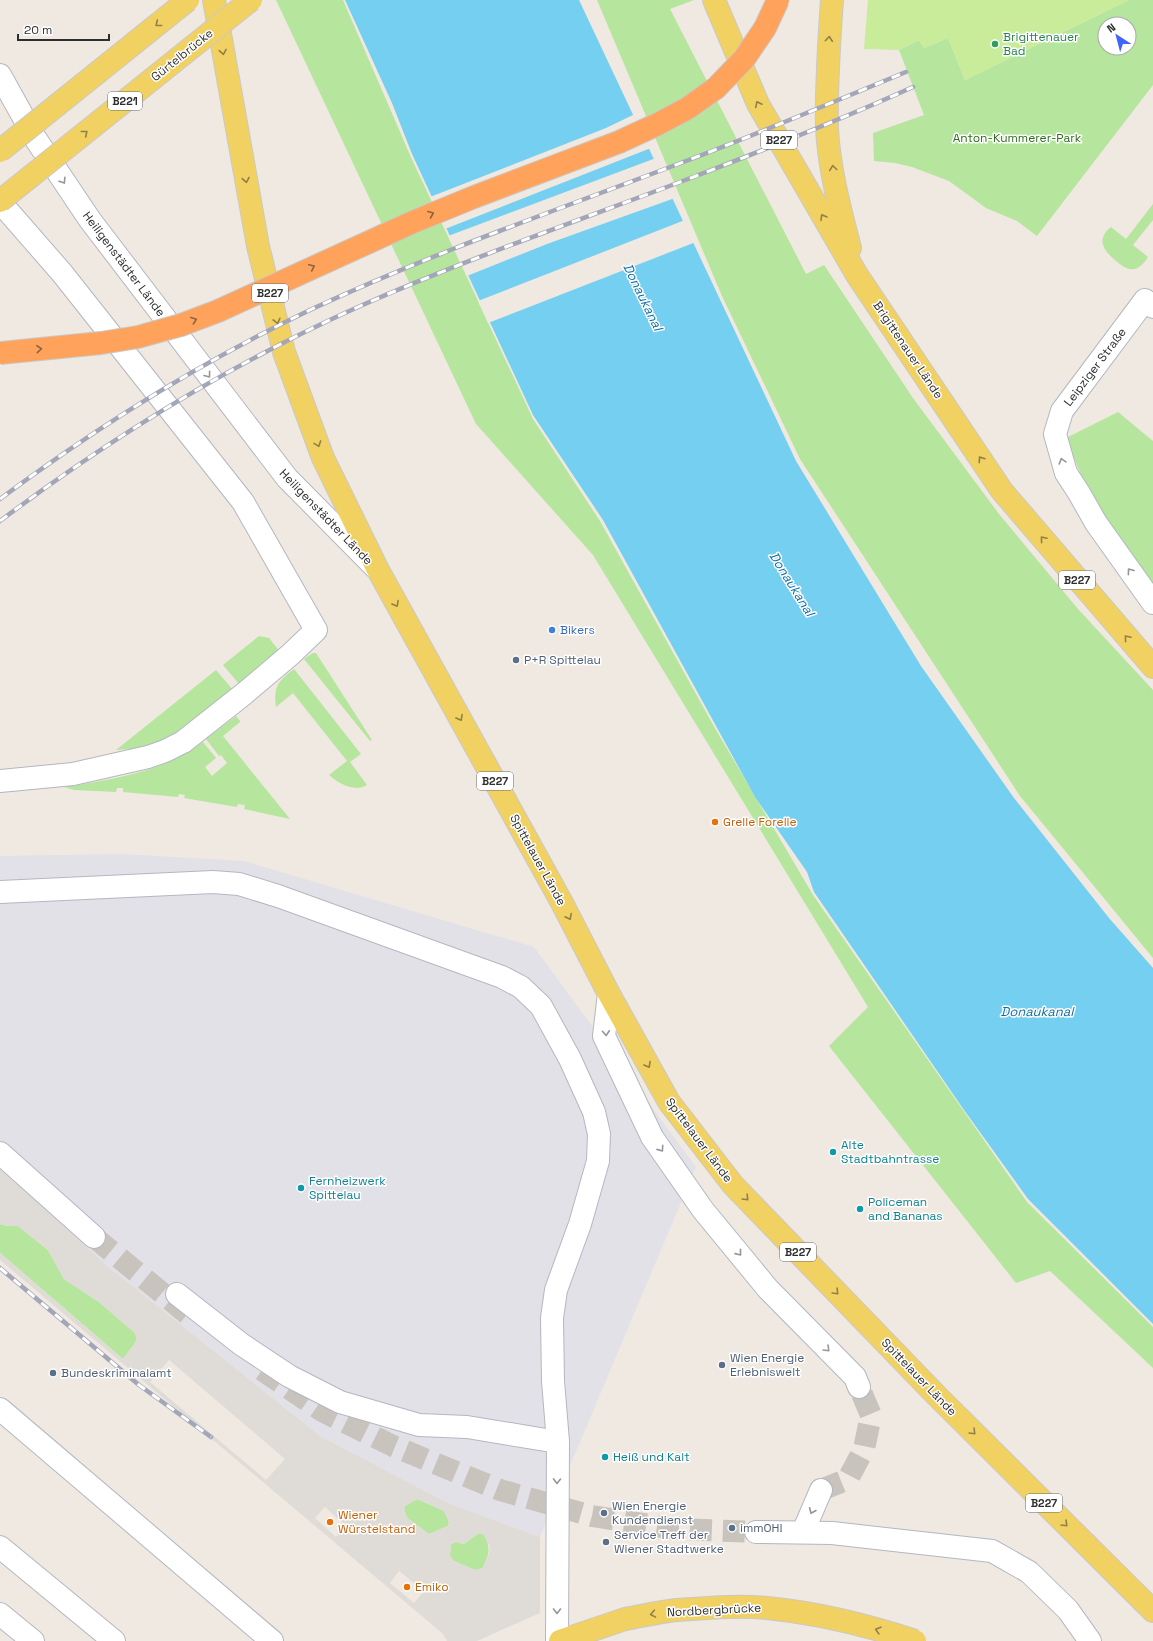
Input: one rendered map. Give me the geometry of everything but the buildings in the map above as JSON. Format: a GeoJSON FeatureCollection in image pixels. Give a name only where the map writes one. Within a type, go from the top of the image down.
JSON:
{"type":"FeatureCollection","features":[{"type":"Feature","properties":{"kind":"highway"},"geometry":{"type":"LineString","coordinates":[[0,353],[101,343],[138,337],[181,325],[218,311],[413,222],[474,197],[619,142],[688,108],[716,88],[744,59],[765,28],[778,0]]}},
{"type":"Feature","properties":{"kind":"main road"},"geometry":{"type":"LineString","coordinates":[[0,151],[188,0]]}},
{"type":"Feature","properties":{"kind":"main road","name":"Heiligenstädter Lände"},"geometry":{"type":"LineString","coordinates":[[214,0],[258,246],[284,352],[323,458],[378,570]]}},
{"type":"Feature","properties":{"kind":"main road","name":"Gürtelbrücke"},"geometry":{"type":"LineString","coordinates":[[0,201],[251,0]]}},
{"type":"Feature","properties":{"kind":"main road","name":"Brigittenauer Lände"},"geometry":{"type":"LineString","coordinates":[[714,0],[758,104],[857,275],[1002,491],[1153,668]]}},
{"type":"Feature","properties":{"kind":"main road"},"geometry":{"type":"LineString","coordinates":[[832,0],[827,66],[828,130],[836,194],[857,275]]}},
{"type":"Feature","properties":{"kind":"main road","name":"Spittelauer Lände"},"geometry":{"type":"LineString","coordinates":[[378,570],[561,900],[609,994],[669,1102],[733,1185],[935,1394],[1153,1611]]}},
{"type":"Feature","properties":{"kind":"main road","name":"Nordbergbrücke"},"geometry":{"type":"LineString","coordinates":[[559,1641],[626,1619],[675,1610],[766,1608],[815,1614],[855,1623],[915,1641]]}},
{"type":"Feature","properties":{"kind":"street","name":"Heiligenstädter Lände"},"geometry":{"type":"LineString","coordinates":[[0,75],[35,138],[90,220],[287,478],[378,570]]}},
{"type":"Feature","properties":{"kind":"street"},"geometry":{"type":"LineString","coordinates":[[0,205],[62,273],[243,502],[316,630],[291,654],[245,693],[183,742],[165,751],[148,758],[73,774],[0,781]]}},
{"type":"Feature","properties":{"kind":"street","name":"Leipziger Straße"},"geometry":{"type":"LineString","coordinates":[[1149,304],[1062,411],[1054,434],[1066,473],[1096,523],[1153,603]]}},
{"type":"Feature","properties":{"kind":"street"},"geometry":{"type":"LineString","coordinates":[[0,892],[213,882],[239,884],[278,896],[502,977],[521,987],[541,1006],[570,1059],[594,1112],[599,1134],[598,1161],[580,1224],[556,1290],[552,1318],[553,1381],[558,1442],[559,1641]]}},
{"type":"Feature","properties":{"kind":"street"},"geometry":{"type":"LineString","coordinates":[[609,994],[604,1036],[652,1137],[704,1210],[768,1289],[855,1377],[859,1387]]}},
{"type":"Feature","properties":{"kind":"street"},"geometry":{"type":"LineString","coordinates":[[0,1153],[94,1237]]}},
{"type":"Feature","properties":{"kind":"street"},"geometry":{"type":"LineString","coordinates":[[177,1294],[241,1344],[283,1372],[340,1402],[419,1425],[467,1427],[558,1442]]}},
{"type":"Feature","properties":{"kind":"street"},"geometry":{"type":"LineString","coordinates":[[0,1409],[272,1641]]}},
{"type":"Feature","properties":{"kind":"street"},"geometry":{"type":"LineString","coordinates":[[803,1532],[821,1490]]}},
{"type":"Feature","properties":{"kind":"street"},"geometry":{"type":"LineString","coordinates":[[756,1532],[832,1532],[992,1551],[1029,1572],[1068,1610],[1090,1641]]}},
{"type":"Feature","properties":{"kind":"street"},"geometry":{"type":"LineString","coordinates":[[0,1547],[114,1641]]}},
{"type":"Feature","properties":{"kind":"street"},"geometry":{"type":"LineString","coordinates":[[0,1614],[33,1641]]}},
{"type":"Feature","properties":{"kind":"shaded area"},"geometry":{"type":"Polygon","coordinates":[[[122,854],[244,861],[534,947],[696,1167],[540,1537],[448,1503],[320,1436],[106,1265],[0,1167],[0,856],[122,854]]]}},
{"type":"Feature","properties":{"kind":"shaded area"},"geometry":{"type":"Polygon","coordinates":[[[0,1167],[106,1265],[320,1436],[448,1503],[540,1537],[540,1613],[477,1641],[447,1641],[443,1634],[0,1260],[0,1253],[123,1359],[135,1343],[137,1338],[134,1332],[99,1302],[64,1279],[48,1250],[18,1226],[7,1226],[0,1224],[0,1167]],[[169,1360],[150,1382],[266,1480],[285,1459],[169,1360]],[[417,1499],[404,1508],[407,1518],[429,1534],[448,1526],[449,1522],[444,1511],[417,1499]],[[325,1507],[315,1518],[336,1537],[346,1526],[325,1507]],[[479,1533],[464,1544],[456,1542],[451,1544],[450,1556],[454,1561],[475,1570],[483,1568],[489,1554],[490,1547],[483,1534],[479,1533]],[[399,1571],[390,1583],[414,1603],[424,1591],[399,1571]]]}},
{"type":"Feature","properties":{"kind":"green space"},"geometry":{"type":"Polygon","coordinates":[[[276,0],[343,0],[410,155],[533,419],[600,521],[716,730],[813,895],[1027,1202],[1153,1327],[1153,1368],[1050,1271],[1016,1283],[829,1046],[868,1007],[593,555],[476,424],[276,0]]]}},
{"type":"Feature","properties":{"kind":"green space"},"geometry":{"type":"Polygon","coordinates":[[[597,0],[694,0],[670,9],[806,274],[824,265],[913,398],[999,514],[1078,609],[1153,690],[1153,958],[1020,796],[800,459],[722,296],[597,0]]]}},
{"type":"Feature","properties":{"kind":"green space","name":"Brigittenauer Bad"},"geometry":{"type":"Polygon","coordinates":[[[868,0],[1129,0],[965,80],[948,38],[924,48],[919,40],[899,50],[864,49],[868,0]]]}},
{"type":"Feature","properties":{"kind":"green space","name":"Anton-Kummerer-Park"},"geometry":{"type":"Polygon","coordinates":[[[1129,0],[1153,0],[1153,85],[1037,236],[1017,221],[986,208],[949,181],[912,167],[895,163],[874,161],[873,133],[924,115],[899,50],[919,40],[924,48],[948,38],[965,80],[1129,0]]]}},
{"type":"Feature","properties":{"kind":"green space"},"geometry":{"type":"Polygon","coordinates":[[[1153,204],[1153,220],[1133,245],[1148,257],[1144,263],[1134,269],[1126,268],[1119,264],[1107,252],[1103,244],[1106,231],[1111,227],[1126,239],[1153,204]]]}},
{"type":"Feature","properties":{"kind":"green space"},"geometry":{"type":"Polygon","coordinates":[[[1118,412],[1153,441],[1153,589],[1102,518],[1083,480],[1066,438],[1118,412]]]}},
{"type":"Feature","properties":{"kind":"green space"},"geometry":{"type":"Polygon","coordinates":[[[259,636],[269,638],[280,652],[239,684],[223,665],[259,636]]]}},
{"type":"Feature","properties":{"kind":"green space"},"geometry":{"type":"Polygon","coordinates":[[[313,653],[316,653],[372,740],[370,741],[304,659],[313,653]]]}},
{"type":"Feature","properties":{"kind":"green space"},"geometry":{"type":"Polygon","coordinates":[[[294,669],[361,754],[350,762],[367,785],[357,788],[347,786],[329,775],[347,761],[293,693],[276,707],[276,689],[280,681],[294,669]]]}},
{"type":"Feature","properties":{"kind":"green space"},"geometry":{"type":"Polygon","coordinates":[[[216,670],[233,690],[168,739],[148,746],[116,750],[216,670]]]}},
{"type":"Feature","properties":{"kind":"green space"},"geometry":{"type":"Polygon","coordinates":[[[236,716],[240,722],[223,736],[290,819],[244,809],[245,805],[238,804],[237,807],[184,798],[185,795],[179,794],[178,797],[123,792],[123,788],[117,788],[116,792],[74,790],[64,787],[107,780],[151,769],[177,758],[203,742],[216,758],[205,767],[212,776],[227,763],[221,755],[219,756],[206,739],[236,716]]]}},
{"type":"Feature","properties":{"kind":"green space"},"geometry":{"type":"Polygon","coordinates":[[[0,1224],[7,1226],[18,1226],[48,1250],[64,1279],[99,1302],[134,1332],[137,1338],[135,1343],[123,1359],[0,1253],[0,1224]]]}},
{"type":"Feature","properties":{"kind":"green space"},"geometry":{"type":"Polygon","coordinates":[[[417,1499],[444,1511],[449,1522],[448,1526],[429,1534],[407,1518],[404,1508],[405,1506],[417,1499]]]}},
{"type":"Feature","properties":{"kind":"green space"},"geometry":{"type":"Polygon","coordinates":[[[479,1533],[485,1535],[489,1549],[483,1568],[475,1570],[454,1561],[450,1556],[451,1544],[456,1542],[464,1544],[479,1533]]]}},
{"type":"Feature","properties":{"kind":"water","name":"Donaukanal"},"geometry":{"type":"Polygon","coordinates":[[[345,0],[579,0],[796,461],[921,666],[1014,798],[1109,918],[1153,968],[1153,1324],[1028,1199],[964,1110],[814,892],[807,872],[755,797],[603,520],[533,415],[412,154],[392,103],[345,0]]]}},
{"type":"Feature","properties":{"kind":"pier"},"geometry":{"type":"Polygon","coordinates":[[[635,114],[651,148],[445,229],[430,197],[606,128],[635,114]]]}},
{"type":"Feature","properties":{"kind":"pier"},"geometry":{"type":"Polygon","coordinates":[[[656,158],[675,198],[547,244],[467,276],[448,236],[656,158]]]}},
{"type":"Feature","properties":{"kind":"pier"},"geometry":{"type":"Polygon","coordinates":[[[685,220],[696,242],[488,323],[478,301],[685,220]]]}},
{"type":"Feature","properties":{"kind":"tunnel"},"geometry":{"type":"LineString","coordinates":[[94,1237],[190,1316]]}},
{"type":"Feature","properties":{"kind":"tunnel"},"geometry":{"type":"LineString","coordinates":[[262,1370],[322,1411],[393,1446],[500,1490],[592,1516],[676,1529],[756,1532]]}},
{"type":"Feature","properties":{"kind":"tunnel"},"geometry":{"type":"LineString","coordinates":[[821,1490],[848,1479],[864,1449],[871,1415],[859,1387]]}},
{"type":"Feature","properties":{"kind":"railway"},"geometry":{"type":"LineString","coordinates":[[0,499],[74,446],[150,397],[229,351],[310,310],[449,250],[714,150],[906,72]]}},
{"type":"Feature","properties":{"kind":"railway"},"geometry":{"type":"LineString","coordinates":[[0,521],[42,490],[129,431],[218,378],[311,329],[358,307],[442,272],[751,155],[913,87]]}},
{"type":"Feature","properties":{"kind":"railway"},"geometry":{"type":"LineString","coordinates":[[0,1268],[139,1385],[211,1437]]}},
{"type":"Feature","properties":{"kind":"place","name":"Brigittenauer Bad"},"geometry":{"type":"Point","coordinates":[995,44]}},
{"type":"Feature","properties":{"kind":"place","name":"Bikers"},"geometry":{"type":"Point","coordinates":[552,630]}},
{"type":"Feature","properties":{"kind":"place","name":"P+R Spittelau"},"geometry":{"type":"Point","coordinates":[516,660]}},
{"type":"Feature","properties":{"kind":"place","name":"Grelle Forelle"},"geometry":{"type":"Point","coordinates":[715,822]}},
{"type":"Feature","properties":{"kind":"place","name":"Alte Stadtbahntrasse"},"geometry":{"type":"Point","coordinates":[833,1152]}},
{"type":"Feature","properties":{"kind":"place","name":"Fernheizwerk Spittelau"},"geometry":{"type":"Point","coordinates":[301,1188]}},
{"type":"Feature","properties":{"kind":"place","name":"Policeman and Bananas"},"geometry":{"type":"Point","coordinates":[860,1209]}},
{"type":"Feature","properties":{"kind":"place","name":"Wien Energie Erlebniswelt"},"geometry":{"type":"Point","coordinates":[722,1365]}},
{"type":"Feature","properties":{"kind":"place","name":"Bundeskriminalamt"},"geometry":{"type":"Point","coordinates":[53,1373]}},
{"type":"Feature","properties":{"kind":"place","name":"Heiß und Kalt"},"geometry":{"type":"Point","coordinates":[605,1457]}},
{"type":"Feature","properties":{"kind":"place","name":"Wien Energie Kundendienst"},"geometry":{"type":"Point","coordinates":[604,1513]}},
{"type":"Feature","properties":{"kind":"place","name":"Wiener Würstelstand"},"geometry":{"type":"Point","coordinates":[330,1522]}},
{"type":"Feature","properties":{"kind":"place","name":"immOH!"},"geometry":{"type":"Point","coordinates":[732,1528]}},
{"type":"Feature","properties":{"kind":"place","name":"Service Treff der Wiener Stadtwerke"},"geometry":{"type":"Point","coordinates":[606,1542]}},
{"type":"Feature","properties":{"kind":"place","name":"Emiko"},"geometry":{"type":"Point","coordinates":[407,1587]}}]}
